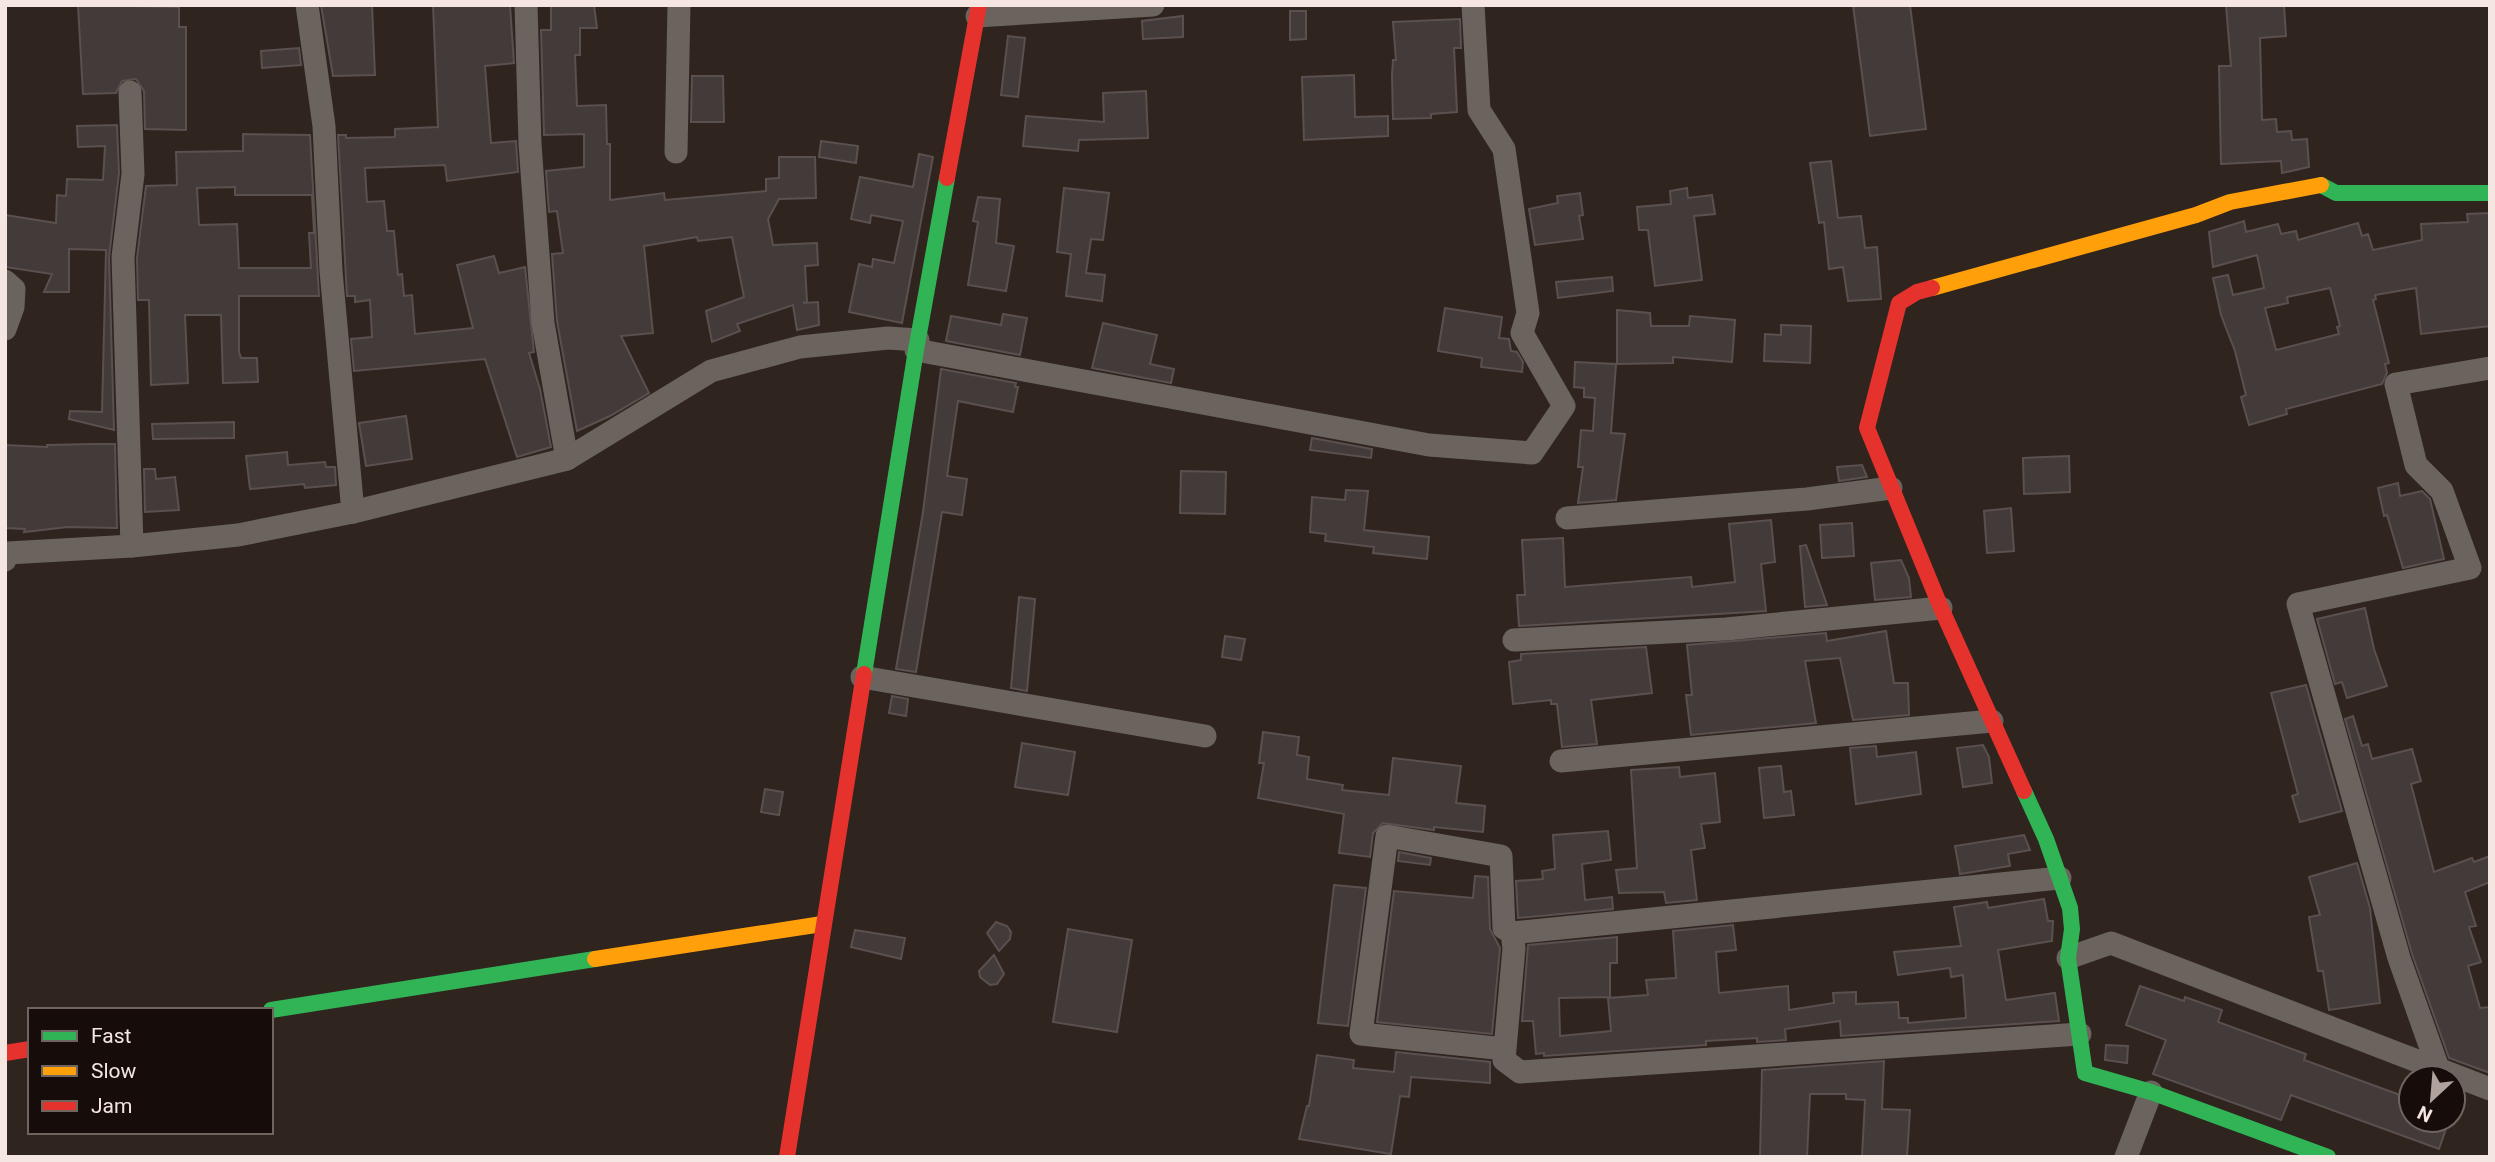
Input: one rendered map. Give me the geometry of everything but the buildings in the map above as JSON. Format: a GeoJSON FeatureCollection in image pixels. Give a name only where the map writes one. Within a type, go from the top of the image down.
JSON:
{"type":"FeatureCollection","features":[{"type":"Feature","properties":{"kind":"street"},"geometry":{"type":"LineString","coordinates":[[307,5],[324,126],[331,271],[353,512]]}},
{"type":"Feature","properties":{"kind":"street"},"geometry":{"type":"LineString","coordinates":[[526,5],[530,144],[543,323],[567,459]]}},
{"type":"Feature","properties":{"kind":"street"},"geometry":{"type":"LineString","coordinates":[[677,152],[679,5]]}},
{"type":"Feature","properties":{"kind":"street"},"geometry":{"type":"LineString","coordinates":[[787,1157],[822,925],[917,345],[978,11],[1153,5]]}},
{"type":"Feature","properties":{"kind":"street"},"geometry":{"type":"LineString","coordinates":[[6,555],[238,535],[353,512],[567,459],[711,371],[800,347],[888,338],[1429,445],[1532,453],[1564,406],[1522,333],[1528,313],[1504,149],[1479,110],[1473,5]]}},
{"type":"Feature","properties":{"kind":"street"},"geometry":{"type":"LineString","coordinates":[[130,92],[134,174],[123,257],[132,546]]}},
{"type":"Feature","properties":{"kind":"street"},"geometry":{"type":"LineString","coordinates":[[2328,1157],[2151,1092],[2085,1073],[2068,958],[2072,929],[2070,908],[2060,878],[2046,839],[1941,608],[1867,428],[1872,400],[1899,303],[1917,292],[2196,215],[2230,202],[2318,184],[2336,193],[2490,193]]}},
{"type":"Feature","properties":{"kind":"street"},"geometry":{"type":"LineString","coordinates":[[5,281],[14,289],[13,307],[5,329]]}},
{"type":"Feature","properties":{"kind":"street"},"geometry":{"type":"LineString","coordinates":[[2437,1064],[2399,958],[2298,604],[2469,568],[2442,491],[2416,465],[2396,384],[2490,369]]}},
{"type":"Feature","properties":{"kind":"street"},"geometry":{"type":"LineString","coordinates":[[1567,519],[1807,499],[1891,488]]}},
{"type":"Feature","properties":{"kind":"street"},"geometry":{"type":"LineString","coordinates":[[1514,640],[1726,629],[1941,608]]}},
{"type":"Feature","properties":{"kind":"street"},"geometry":{"type":"LineString","coordinates":[[862,677],[1205,736]]}},
{"type":"Feature","properties":{"kind":"street"},"geometry":{"type":"LineString","coordinates":[[1561,761],[1992,721]]}},
{"type":"Feature","properties":{"kind":"street"},"geometry":{"type":"LineString","coordinates":[[1505,1049],[1361,1034],[1387,836],[1501,856],[1504,928],[1512,933],[2060,878]]}},
{"type":"Feature","properties":{"kind":"street"},"geometry":{"type":"LineString","coordinates":[[273,1010],[822,925]]}},
{"type":"Feature","properties":{"kind":"street"},"geometry":{"type":"LineString","coordinates":[[1512,933],[1514,948],[1504,1060],[1520,1072],[2080,1034]]}},
{"type":"Feature","properties":{"kind":"street"},"geometry":{"type":"LineString","coordinates":[[2068,958],[2111,943],[2428,1064]]}},
{"type":"Feature","properties":{"kind":"street"},"geometry":{"type":"LineString","coordinates":[[5,1053],[28,1049]]}},
{"type":"Feature","properties":{"kind":"street"},"geometry":{"type":"LineString","coordinates":[[2467,1080],[2490,1089]]}},
{"type":"Feature","properties":{"kind":"street"},"geometry":{"type":"LineString","coordinates":[[2126,1157],[2151,1092]]}},
{"type":"Feature","properties":{"kind":"traffic: fast"},"geometry":{"type":"LineString","coordinates":[[864,674],[916,350],[947,178]]}},
{"type":"Feature","properties":{"kind":"traffic: fast"},"geometry":{"type":"LineString","coordinates":[[2321,185],[2336,193],[2490,193]]}},
{"type":"Feature","properties":{"kind":"traffic: fast"},"geometry":{"type":"LineString","coordinates":[[2024,791],[2046,839],[2070,908],[2072,929],[2068,958],[2085,1073],[2151,1092],[2328,1157]]}},
{"type":"Feature","properties":{"kind":"traffic: fast"},"geometry":{"type":"LineString","coordinates":[[273,1010],[595,959]]}},
{"type":"Feature","properties":{"kind":"traffic: slow"},"geometry":{"type":"LineString","coordinates":[[1932,288],[2196,215],[2230,202],[2321,185]]}},
{"type":"Feature","properties":{"kind":"traffic: slow"},"geometry":{"type":"LineString","coordinates":[[595,959],[822,924]]}},
{"type":"Feature","properties":{"kind":"traffic: jam"},"geometry":{"type":"LineString","coordinates":[[947,178],[979,5]]}},
{"type":"Feature","properties":{"kind":"traffic: jam"},"geometry":{"type":"LineString","coordinates":[[1932,288],[1917,292],[1899,303],[1867,428],[1941,608],[2024,791]]}},
{"type":"Feature","properties":{"kind":"traffic: jam"},"geometry":{"type":"LineString","coordinates":[[787,1157],[864,674]]}},
{"type":"Feature","properties":{"kind":"traffic: jam"},"geometry":{"type":"LineString","coordinates":[[5,1053],[28,1049]]}}]}
